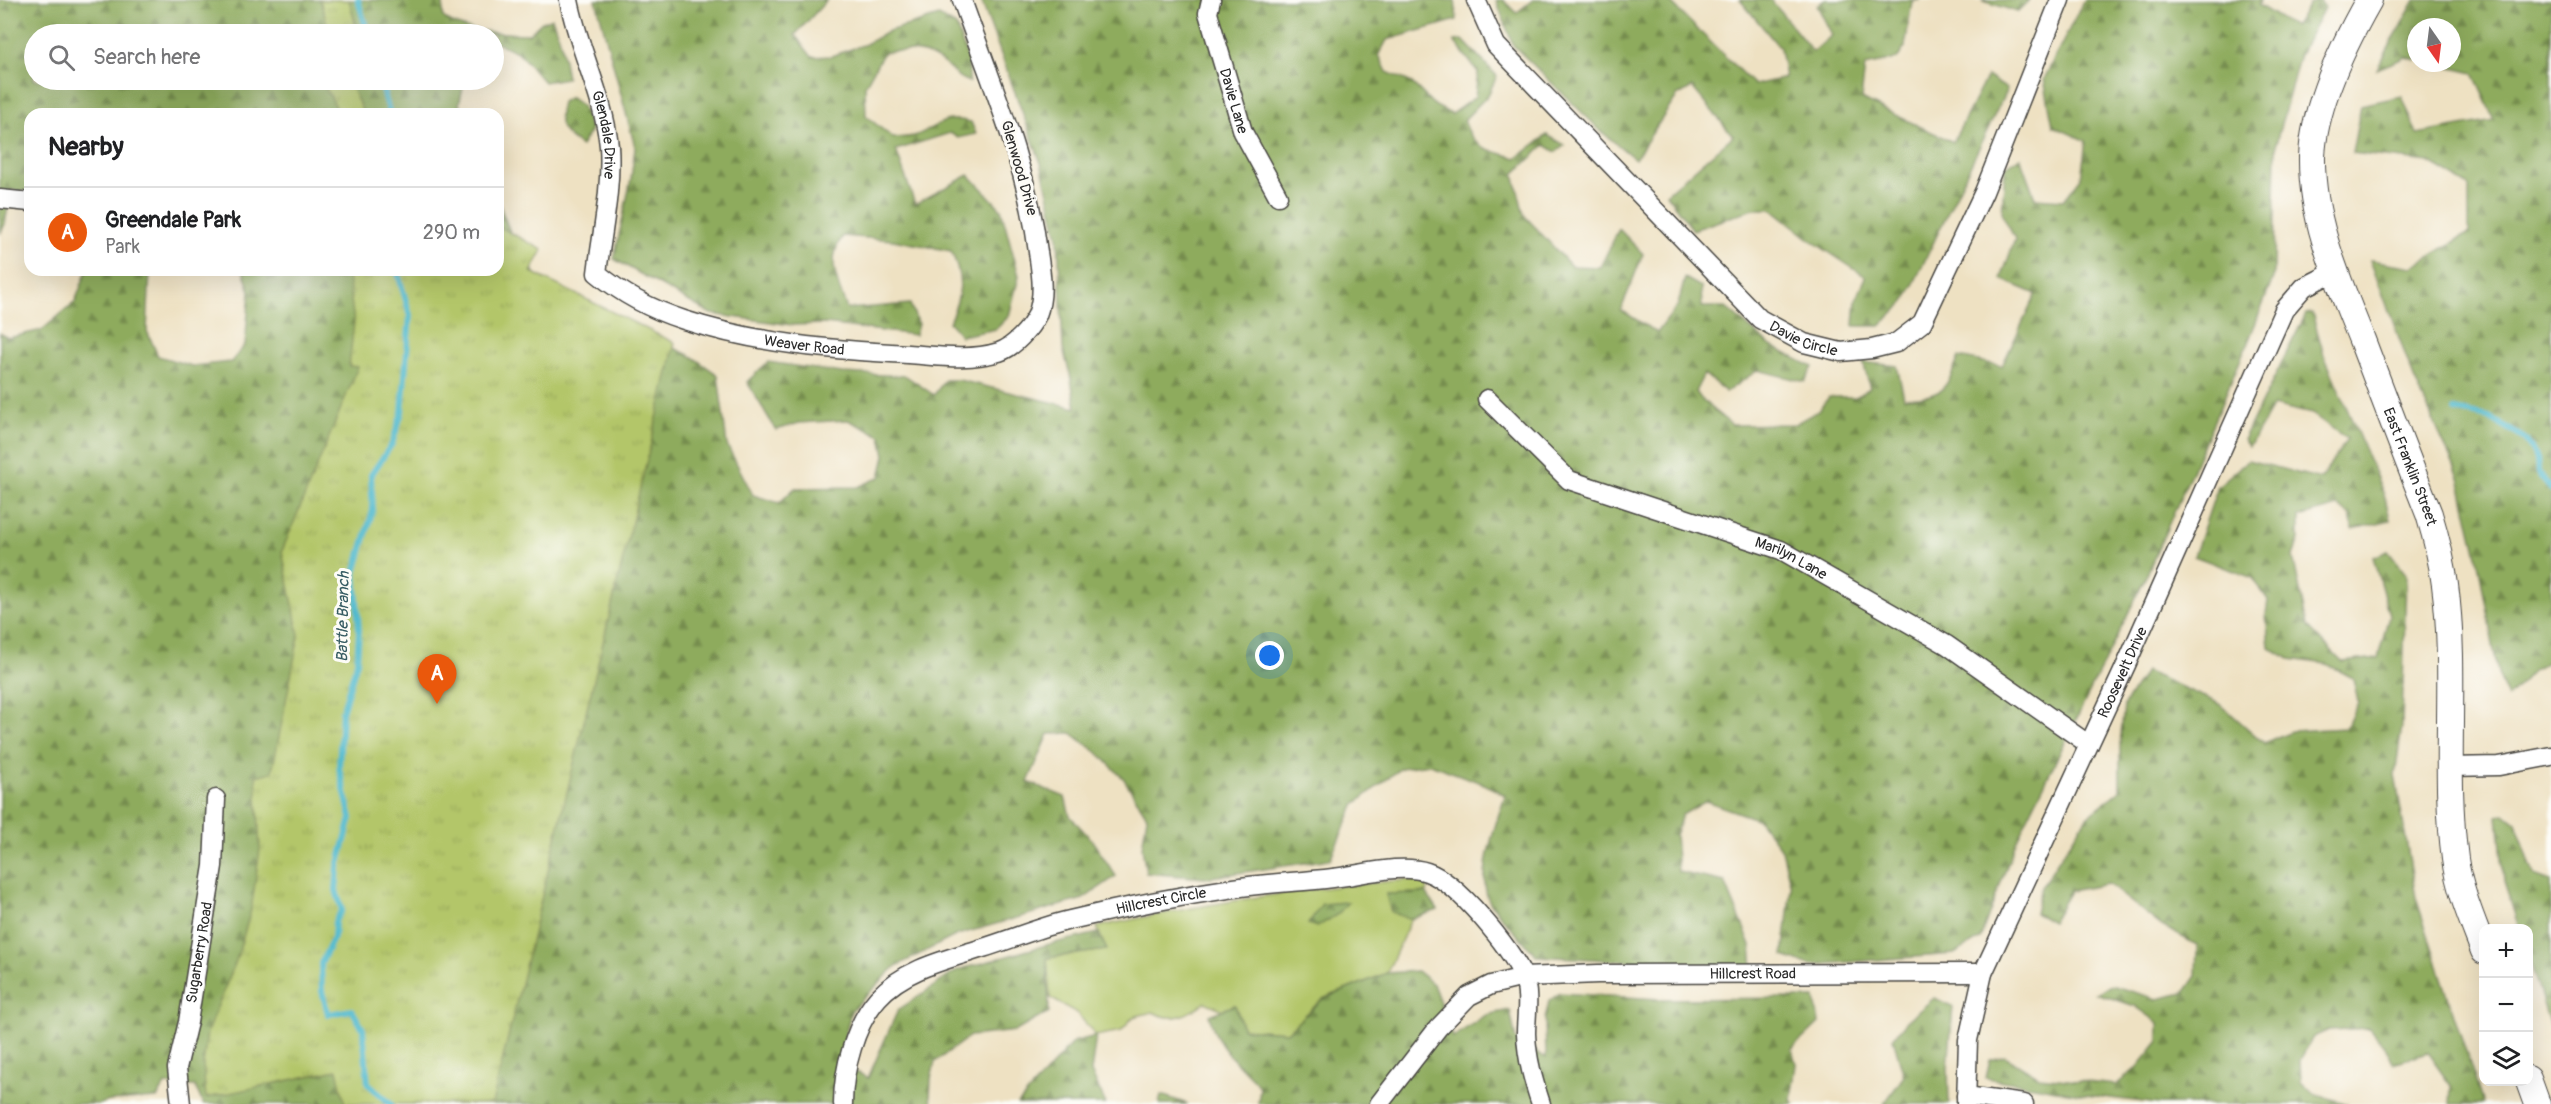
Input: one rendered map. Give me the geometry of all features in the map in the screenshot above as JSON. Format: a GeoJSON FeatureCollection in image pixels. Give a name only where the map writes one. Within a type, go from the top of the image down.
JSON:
{"type":"FeatureCollection","features":[{"type":"Feature","properties":{"kind":"main road","name":"East Franklin Street"},"geometry":{"type":"LineString","coordinates":[[2370,0],[2354,26],[2331,78],[2318,123],[2312,157],[2317,207],[2336,271],[2429,514],[2439,550],[2446,586],[2449,767],[2455,861],[2479,935]]}},
{"type":"Feature","properties":{"kind":"main road"},"geometry":{"type":"LineString","coordinates":[[2531,1086],[2537,1104]]}},
{"type":"Feature","properties":{"kind":"street","name":"Glendale Drive"},"geometry":{"type":"LineString","coordinates":[[569,0],[573,20],[596,89],[609,144],[609,173],[597,273]]}},
{"type":"Feature","properties":{"kind":"street","name":"Glenwood Drive"},"geometry":{"type":"LineString","coordinates":[[962,0],[1002,107],[1033,214],[1043,285],[1036,315],[1021,337]]}},
{"type":"Feature","properties":{"kind":"street","name":"Davie Lane"},"geometry":{"type":"LineString","coordinates":[[1211,0],[1208,13],[1243,132],[1278,196]]}},
{"type":"Feature","properties":{"kind":"street","name":"Davie Circle"},"geometry":{"type":"LineString","coordinates":[[1476,0],[1496,45],[1760,319],[1804,343],[1842,352],[1872,350],[1896,343],[1922,323],[1984,192],[2060,0]]}},
{"type":"Feature","properties":{"kind":"street"},"geometry":{"type":"LineString","coordinates":[[0,200],[24,202]]}},
{"type":"Feature","properties":{"kind":"street","name":"Roosevelt Drive"},"geometry":{"type":"LineString","coordinates":[[1966,1100],[1968,1040],[1983,973],[2130,655],[2284,310],[2304,287],[2336,271]]}},
{"type":"Feature","properties":{"kind":"street","name":"Weaver Road"},"geometry":{"type":"LineString","coordinates":[[597,273],[636,300],[683,320],[757,339],[836,350],[968,358],[1000,352],[1021,337]]}},
{"type":"Feature","properties":{"kind":"street","name":"Marilyn Lane"},"geometry":{"type":"LineString","coordinates":[[1487,399],[1569,480],[1782,550],[1947,645],[2088,744]]}},
{"type":"Feature","properties":{"kind":"street"},"geometry":{"type":"LineString","coordinates":[[2449,767],[2483,767],[2551,756]]}},
{"type":"Feature","properties":{"kind":"street","name":"Sugarberry Road"},"geometry":{"type":"LineString","coordinates":[[181,1104],[177,1068],[190,1010],[213,866],[216,799]]}},
{"type":"Feature","properties":{"kind":"street","name":"Hillcrest Circle"},"geometry":{"type":"LineString","coordinates":[[843,1104],[843,1092],[851,1056],[861,1026],[879,998],[904,978],[932,964],[1067,920],[1213,892],[1412,868],[1442,879],[1460,894],[1514,957],[1528,989],[1526,1033],[1529,1068],[1540,1104]]}},
{"type":"Feature","properties":{"kind":"street","name":"Hillcrest Road"},"geometry":{"type":"LineString","coordinates":[[1524,977],[1598,974],[1983,973]]}},
{"type":"Feature","properties":{"kind":"street"},"geometry":{"type":"LineString","coordinates":[[1379,1104],[1438,1028],[1469,996],[1491,985],[1524,977]]}},
{"type":"Feature","properties":{"kind":"street"},"geometry":{"type":"LineString","coordinates":[[1966,1100],[2024,1104]]}},
{"type":"Feature","properties":{"kind":"green space"},"geometry":{"type":"Polygon","coordinates":[[[0,0],[443,0],[443,17],[456,24],[24,24],[24,90],[462,90],[459,104],[461,108],[24,108],[24,191],[11,190],[5,224],[0,234],[0,0]]]}},
{"type":"Feature","properties":{"kind":"green space"},"geometry":{"type":"Polygon","coordinates":[[[320,0],[349,0],[355,24],[327,24],[320,0]]]}},
{"type":"Feature","properties":{"kind":"green space"},"geometry":{"type":"Polygon","coordinates":[[[596,0],[827,0],[795,35],[812,57],[831,56],[866,44],[889,31],[939,16],[956,26],[969,62],[969,82],[932,56],[909,51],[884,52],[865,86],[866,116],[893,138],[914,136],[948,120],[971,122],[976,134],[958,138],[950,133],[896,150],[915,204],[969,175],[1001,209],[1019,276],[1009,316],[996,329],[961,336],[949,322],[957,303],[960,287],[958,270],[951,251],[893,240],[843,236],[835,254],[837,281],[847,309],[910,304],[918,324],[915,335],[825,324],[792,325],[711,314],[614,259],[631,179],[635,147],[596,0]]]}},
{"type":"Feature","properties":{"kind":"green space"},"geometry":{"type":"Polygon","coordinates":[[[981,0],[1455,0],[1457,20],[1387,40],[1379,55],[1387,72],[1412,83],[1434,105],[1451,114],[1475,97],[1478,72],[1454,41],[1463,40],[1497,76],[1488,95],[1464,120],[1472,137],[1484,147],[1517,158],[1547,135],[1565,145],[1556,152],[1545,145],[1514,174],[1524,215],[1571,266],[1600,267],[1619,229],[1643,254],[1621,310],[1657,333],[1678,305],[1685,278],[1701,287],[1702,307],[1725,307],[1771,346],[1813,367],[1805,382],[1758,370],[1726,392],[1704,374],[1695,392],[1732,425],[1795,424],[1818,411],[1829,397],[1856,397],[1870,388],[1863,362],[1897,366],[1904,398],[1927,396],[1941,390],[1950,378],[1959,357],[2002,366],[2036,294],[2001,279],[2015,239],[2002,214],[2005,168],[2020,157],[2035,198],[2064,200],[2081,178],[2086,141],[2053,126],[2044,79],[2084,0],[2261,0],[2258,5],[2294,27],[2309,4],[2320,0],[2324,8],[2300,54],[2276,143],[2274,276],[2247,345],[2144,581],[2015,844],[1980,939],[1954,954],[1810,965],[1783,956],[1791,887],[1782,850],[1759,820],[1706,801],[1682,815],[1675,835],[1678,872],[1725,882],[1751,945],[1753,968],[1537,956],[1496,911],[1486,893],[1485,880],[1489,850],[1505,795],[1484,784],[1430,764],[1401,768],[1355,804],[1330,859],[1205,878],[1146,873],[1142,847],[1147,816],[1124,779],[1099,754],[1071,733],[1049,734],[1028,782],[1065,797],[1070,816],[1091,839],[1116,876],[1083,899],[957,935],[896,966],[851,1011],[839,1063],[868,1078],[898,1010],[958,970],[1098,933],[1107,950],[1047,958],[1049,1012],[1016,1031],[970,1036],[935,1062],[931,1079],[932,1104],[203,1104],[195,1086],[165,1085],[157,1098],[110,1101],[99,1104],[0,1104],[0,333],[8,338],[42,330],[75,302],[85,276],[150,276],[147,331],[158,356],[192,366],[231,362],[245,345],[250,291],[245,276],[504,276],[504,217],[520,258],[555,292],[691,356],[718,375],[727,445],[753,495],[779,503],[795,488],[858,487],[880,477],[885,456],[881,436],[848,420],[799,423],[776,430],[747,382],[768,362],[842,373],[906,376],[934,395],[945,380],[959,380],[1076,408],[1063,349],[1058,237],[1041,163],[981,0]]]}},
{"type":"Feature","properties":{"kind":"green space"},"geometry":{"type":"Polygon","coordinates":[[[1496,0],[1503,0],[1516,13],[1533,0],[1668,0],[1754,85],[1785,78],[1780,48],[1740,0],[1771,0],[1813,52],[1832,35],[1817,5],[1825,0],[1921,0],[1912,1],[1905,47],[1897,59],[1865,66],[1861,99],[1953,142],[1987,76],[2007,89],[1905,302],[1880,326],[1854,326],[1856,300],[1866,277],[1812,241],[1772,209],[1753,209],[1693,230],[1666,194],[1733,136],[1692,87],[1677,96],[1635,159],[1603,133],[1513,45],[1496,0]]]}},
{"type":"Feature","properties":{"kind":"green space"},"geometry":{"type":"Polygon","coordinates":[[[1981,0],[2029,0],[2017,12],[1981,0]]]}},
{"type":"Feature","properties":{"kind":"green space"},"geometry":{"type":"Polygon","coordinates":[[[2415,0],[2551,0],[2551,660],[2533,670],[2507,698],[2498,673],[2477,556],[2459,477],[2414,378],[2370,260],[2413,267],[2469,233],[2469,186],[2429,162],[2352,153],[2361,105],[2402,96],[2417,134],[2494,120],[2473,73],[2461,70],[2461,18],[2407,18],[2407,57],[2377,69],[2415,0]]]}},
{"type":"Feature","properties":{"kind":"green space"},"geometry":{"type":"Polygon","coordinates":[[[552,18],[561,43],[567,78],[544,82],[519,53],[504,46],[504,33],[529,34],[542,22],[552,18]]]}},
{"type":"Feature","properties":{"kind":"green space"},"geometry":{"type":"Polygon","coordinates":[[[327,90],[353,90],[361,108],[337,108],[327,90]]]}},
{"type":"Feature","properties":{"kind":"green space"},"geometry":{"type":"Polygon","coordinates":[[[570,97],[582,106],[591,130],[581,146],[565,133],[560,123],[562,102],[570,97]]]}},
{"type":"Feature","properties":{"kind":"green space"},"geometry":{"type":"Polygon","coordinates":[[[504,229],[543,250],[531,272],[675,343],[492,1104],[345,1104],[337,1070],[206,1098],[203,1065],[207,1032],[236,961],[251,910],[260,849],[256,776],[272,772],[299,635],[282,551],[358,367],[349,366],[354,322],[348,276],[504,276],[504,229]]]}},
{"type":"Feature","properties":{"kind":"green space"},"geometry":{"type":"Polygon","coordinates":[[[2312,313],[2324,355],[2385,497],[2390,520],[2353,529],[2350,515],[2338,506],[2299,517],[2299,540],[2293,556],[2307,626],[2342,662],[2378,658],[2389,615],[2373,557],[2388,551],[2406,574],[2402,726],[2395,775],[2416,898],[2483,1104],[2450,1104],[2451,1086],[2427,1052],[2393,1063],[2385,1047],[2370,1028],[2329,1030],[2313,1037],[2300,1060],[2301,1082],[2313,1093],[2348,1104],[2160,1104],[2085,1095],[1986,1078],[1990,1060],[2005,1056],[2039,1077],[2116,1085],[2138,1067],[2159,1041],[2159,1023],[2135,1006],[2096,993],[2111,985],[2157,999],[2184,993],[2196,976],[2197,945],[2162,926],[2108,884],[2070,891],[2052,922],[2035,913],[2041,887],[2087,817],[2120,790],[2120,744],[2124,705],[2145,671],[2220,704],[2264,743],[2291,731],[2346,728],[2358,702],[2353,678],[2327,664],[2289,659],[2269,647],[2266,614],[2268,600],[2253,578],[2194,556],[2218,486],[2248,460],[2321,479],[2347,439],[2312,414],[2273,405],[2249,447],[2243,440],[2306,314],[2312,313]]]}},
{"type":"Feature","properties":{"kind":"green space"},"geometry":{"type":"Polygon","coordinates":[[[2505,814],[2516,823],[2534,875],[2551,881],[2551,1029],[2533,971],[2533,924],[2518,924],[2504,881],[2498,816],[2505,814]]]}},
{"type":"Feature","properties":{"kind":"green space"},"geometry":{"type":"Polygon","coordinates":[[[1408,880],[1428,884],[1426,893],[1386,894],[1391,912],[1411,919],[1387,973],[1323,999],[1287,1032],[1243,1029],[1235,1005],[1223,1010],[1205,1002],[1193,1011],[1180,1016],[1167,1017],[1153,1012],[1133,1017],[1121,1031],[1096,1036],[1077,1013],[1050,998],[1047,958],[1106,950],[1097,927],[1252,898],[1330,887],[1408,880]]]}},
{"type":"Feature","properties":{"kind":"green space"},"geometry":{"type":"Polygon","coordinates":[[[1426,893],[1438,910],[1411,919],[1391,912],[1386,894],[1426,893]]]}},
{"type":"Feature","properties":{"kind":"green space"},"geometry":{"type":"Polygon","coordinates":[[[1348,902],[1338,914],[1317,927],[1308,924],[1322,904],[1348,902]]]}},
{"type":"Feature","properties":{"kind":"green space"},"geometry":{"type":"Polygon","coordinates":[[[1417,971],[1433,984],[1453,1037],[1486,1015],[1510,1010],[1516,1040],[1546,1058],[1545,1019],[1549,1001],[1560,993],[1660,999],[1815,998],[1819,1023],[1792,1049],[1796,1064],[1791,1100],[1794,1104],[1258,1104],[1260,1087],[1217,1038],[1209,1015],[1235,1005],[1243,1029],[1287,1032],[1323,999],[1387,973],[1417,971]]]}},
{"type":"Feature","properties":{"kind":"green space"},"geometry":{"type":"Polygon","coordinates":[[[1934,998],[1953,1006],[1948,1068],[1949,1104],[1884,1104],[1904,1076],[1893,1038],[1907,1021],[1934,998]]]}},
{"type":"Feature","properties":{"kind":"green space"},"geometry":{"type":"Polygon","coordinates":[[[1096,1036],[1091,1072],[1106,1104],[1018,1104],[1073,1042],[1096,1036]]]}},
{"type":"Feature","properties":{"kind":"green space"},"geometry":{"type":"Polygon","coordinates":[[[1161,1095],[1188,1104],[1159,1104],[1161,1095]]]}},
{"type":"Feature","properties":{"kind":"waterway","name":"Battle Branch"},"geometry":{"type":"LineString","coordinates":[[358,0],[365,24]]}},
{"type":"Feature","properties":{"kind":"waterway","name":"Battle Branch"},"geometry":{"type":"LineString","coordinates":[[383,90],[388,108]]}},
{"type":"Feature","properties":{"kind":"waterway","name":"Battle Branch"},"geometry":{"type":"LineString","coordinates":[[391,1104],[368,1084],[363,1029],[352,1010],[328,1014],[322,991],[321,963],[334,937],[335,921],[342,910],[336,890],[338,867],[351,818],[339,768],[342,712],[357,662],[359,630],[355,573],[373,510],[371,475],[392,444],[402,412],[410,315],[399,276]]}},
{"type":"Feature","properties":{"kind":"waterway"},"geometry":{"type":"LineString","coordinates":[[2455,410],[2489,417],[2525,439],[2537,459],[2538,473],[2551,489]]}},
{"type":"Feature","properties":{"kind":"place","name":"Greendale Park"},"geometry":{"type":"Point","coordinates":[437,704]}}]}
